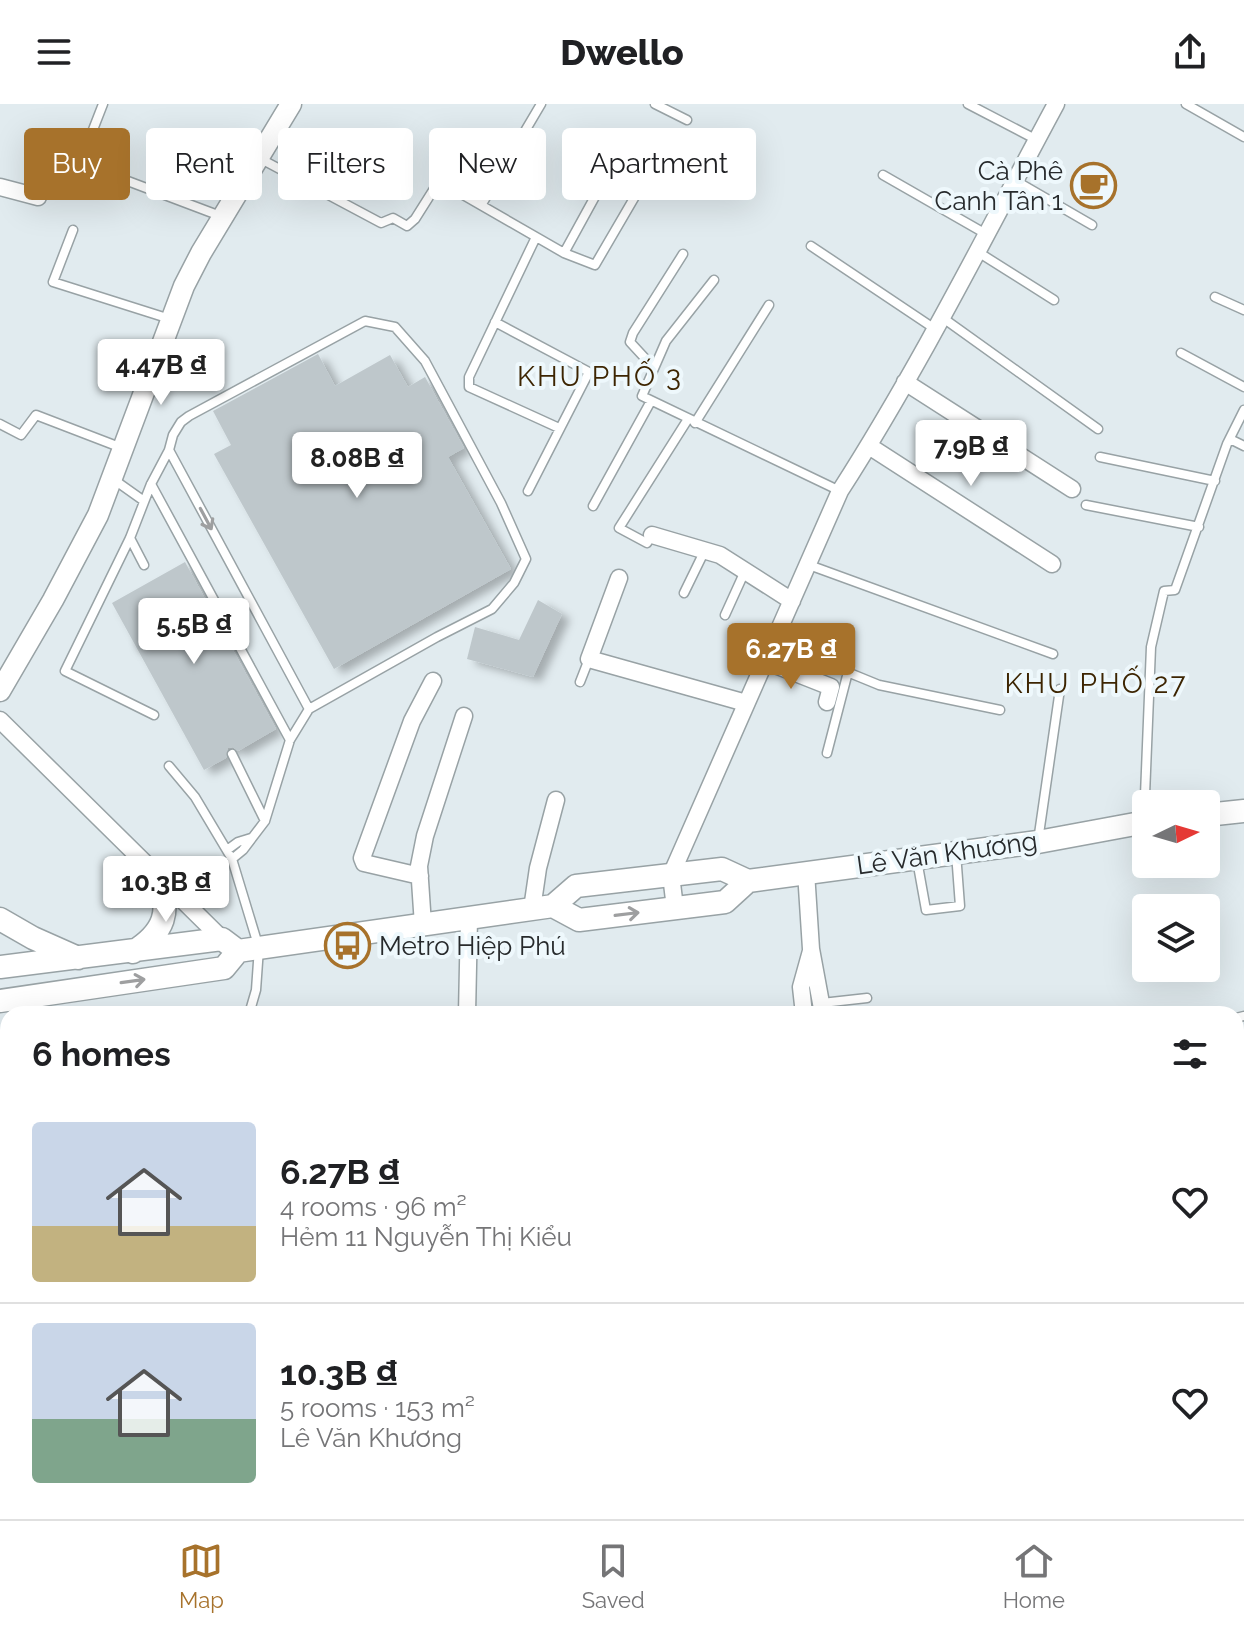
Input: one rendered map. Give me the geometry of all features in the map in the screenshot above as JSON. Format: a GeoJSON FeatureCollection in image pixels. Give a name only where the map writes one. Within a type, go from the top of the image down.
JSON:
{"type":"FeatureCollection","features":[{"type":"Feature","properties":{"kind":"main road"},"geometry":{"type":"LineString","coordinates":[[1220,814],[1244,811]]}},
{"type":"Feature","properties":{"kind":"main road","name":"Lê Văn Khương"},"geometry":{"type":"LineString","coordinates":[[543,908],[579,920],[725,902],[748,881],[1038,842],[1132,824]]}},
{"type":"Feature","properties":{"kind":"main road","name":"Lê Văn Khương"},"geometry":{"type":"LineString","coordinates":[[0,967],[133,952],[240,946],[423,925],[543,908],[576,886],[722,869],[748,881]]}},
{"type":"Feature","properties":{"kind":"main road"},"geometry":{"type":"LineString","coordinates":[[133,952],[152,940],[163,924],[166,897],[159,876]]}},
{"type":"Feature","properties":{"kind":"main road"},"geometry":{"type":"LineString","coordinates":[[0,919],[33,938],[79,958]]}},
{"type":"Feature","properties":{"kind":"main road","name":"Lê Văn Khương"},"geometry":{"type":"LineString","coordinates":[[0,1001],[224,968],[240,946]]}},
{"type":"Feature","properties":{"kind":"main road"},"geometry":{"type":"LineString","coordinates":[[53,1006],[77,990]]}},
{"type":"Feature","properties":{"kind":"street"},"geometry":{"type":"LineString","coordinates":[[262,153],[291,104]]}},
{"type":"Feature","properties":{"kind":"street"},"geometry":{"type":"LineString","coordinates":[[675,908],[671,875],[840,491],[939,323],[1056,104]]}},
{"type":"Feature","properties":{"kind":"street"},"geometry":{"type":"LineString","coordinates":[[0,187],[24,193]]}},
{"type":"Feature","properties":{"kind":"street"},"geometry":{"type":"LineString","coordinates":[[0,691],[78,554],[112,479],[184,286],[233,200]]}},
{"type":"Feature","properties":{"kind":"street"},"geometry":{"type":"LineString","coordinates":[[905,382],[1072,489]]}},
{"type":"Feature","properties":{"kind":"street"},"geometry":{"type":"LineString","coordinates":[[869,446],[1052,564]]}},
{"type":"Feature","properties":{"kind":"street"},"geometry":{"type":"LineString","coordinates":[[652,535],[705,549],[745,570],[792,601]]}},
{"type":"Feature","properties":{"kind":"street"},"geometry":{"type":"LineString","coordinates":[[619,578],[589,659],[746,703]]}},
{"type":"Feature","properties":{"kind":"street"},"geometry":{"type":"LineString","coordinates":[[765,661],[831,687],[827,702]]}},
{"type":"Feature","properties":{"kind":"street"},"geometry":{"type":"LineString","coordinates":[[420,876],[364,863],[362,858],[412,721],[433,681]]}},
{"type":"Feature","properties":{"kind":"street"},"geometry":{"type":"LineString","coordinates":[[423,925],[420,876],[425,836],[464,716]]}},
{"type":"Feature","properties":{"kind":"street"},"geometry":{"type":"LineString","coordinates":[[0,720],[159,876],[240,946]]}},
{"type":"Feature","properties":{"kind":"street"},"geometry":{"type":"LineString","coordinates":[[543,908],[538,868],[556,800]]}},
{"type":"Feature","properties":{"kind":"street"},"geometry":{"type":"LineString","coordinates":[[806,872],[811,949],[821,1006]]}},
{"type":"Feature","properties":{"kind":"street"},"geometry":{"type":"LineString","coordinates":[[467,1006],[469,918]]}},
{"type":"Feature","properties":{"kind":"street"},"geometry":{"type":"LineString","coordinates":[[803,1006],[801,987],[811,949]]}},
{"type":"Feature","properties":{"kind":"lane"},"geometry":{"type":"LineString","coordinates":[[103,104],[80,163],[223,217]]}},
{"type":"Feature","properties":{"kind":"lane"},"geometry":{"type":"LineString","coordinates":[[482,204],[541,104]]}},
{"type":"Feature","properties":{"kind":"lane"},"geometry":{"type":"LineString","coordinates":[[655,104],[687,120]]}},
{"type":"Feature","properties":{"kind":"lane"},"geometry":{"type":"LineString","coordinates":[[968,104],[1037,140]]}},
{"type":"Feature","properties":{"kind":"lane"},"geometry":{"type":"LineString","coordinates":[[1186,104],[1244,137]]}},
{"type":"Feature","properties":{"kind":"lane"},"geometry":{"type":"LineString","coordinates":[[262,160],[381,223],[393,218],[407,226],[415,219],[439,181],[564,253],[595,265],[633,200]]}},
{"type":"Feature","properties":{"kind":"lane"},"geometry":{"type":"LineString","coordinates":[[883,175],[986,234]]}},
{"type":"Feature","properties":{"kind":"lane"},"geometry":{"type":"LineString","coordinates":[[1015,181],[1092,225]]}},
{"type":"Feature","properties":{"kind":"lane"},"geometry":{"type":"LineString","coordinates":[[564,253],[593,200]]}},
{"type":"Feature","properties":{"kind":"lane"},"geometry":{"type":"LineString","coordinates":[[73,230],[53,282],[170,319]]}},
{"type":"Feature","properties":{"kind":"lane"},"geometry":{"type":"LineString","coordinates":[[536,237],[469,377],[469,387],[559,428]]}},
{"type":"Feature","properties":{"kind":"lane"},"geometry":{"type":"LineString","coordinates":[[811,246],[939,323],[1098,429]]}},
{"type":"Feature","properties":{"kind":"lane"},"geometry":{"type":"LineString","coordinates":[[977,251],[1054,300]]}},
{"type":"Feature","properties":{"kind":"lane"},"geometry":{"type":"LineString","coordinates":[[654,368],[630,342],[683,254]]}},
{"type":"Feature","properties":{"kind":"lane"},"geometry":{"type":"LineString","coordinates":[[714,280],[666,341],[642,396],[840,491]]}},
{"type":"Feature","properties":{"kind":"lane"},"geometry":{"type":"LineString","coordinates":[[1215,297],[1244,310]]}},
{"type":"Feature","properties":{"kind":"lane"},"geometry":{"type":"LineString","coordinates":[[652,535],[647,543],[619,528],[769,305]]}},
{"type":"Feature","properties":{"kind":"lane"},"geometry":{"type":"LineString","coordinates":[[154,715],[65,671],[130,538],[151,484],[181,422],[365,321],[395,327],[425,361],[501,503],[526,559],[514,583],[492,609],[309,709],[290,740],[265,821],[243,850],[229,854]]}},
{"type":"Feature","properties":{"kind":"lane"},"geometry":{"type":"LineString","coordinates":[[495,322],[589,372],[528,491]]}},
{"type":"Feature","properties":{"kind":"lane"},"geometry":{"type":"LineString","coordinates":[[1181,353],[1244,387]]}},
{"type":"Feature","properties":{"kind":"lane"},"geometry":{"type":"LineString","coordinates":[[593,506],[651,401]]}},
{"type":"Feature","properties":{"kind":"lane"},"geometry":{"type":"LineString","coordinates":[[1146,790],[1151,647],[1164,591],[1175,590],[1230,439],[1244,410]]}},
{"type":"Feature","properties":{"kind":"lane"},"geometry":{"type":"LineString","coordinates":[[0,424],[21,435],[36,415],[123,449]]}},
{"type":"Feature","properties":{"kind":"lane"},"geometry":{"type":"LineString","coordinates":[[1230,439],[1244,446]]}},
{"type":"Feature","properties":{"kind":"lane"},"geometry":{"type":"LineString","coordinates":[[169,450],[309,709]]}},
{"type":"Feature","properties":{"kind":"lane"},"geometry":{"type":"LineString","coordinates":[[1100,457],[1215,481]]}},
{"type":"Feature","properties":{"kind":"lane"},"geometry":{"type":"LineString","coordinates":[[112,479],[144,501]]}},
{"type":"Feature","properties":{"kind":"lane"},"geometry":{"type":"LineString","coordinates":[[151,484],[290,740]]}},
{"type":"Feature","properties":{"kind":"lane"},"geometry":{"type":"LineString","coordinates":[[1086,505],[1199,527]]}},
{"type":"Feature","properties":{"kind":"lane"},"geometry":{"type":"LineString","coordinates":[[130,538],[144,565]]}},
{"type":"Feature","properties":{"kind":"lane"},"geometry":{"type":"LineString","coordinates":[[684,593],[705,549]]}},
{"type":"Feature","properties":{"kind":"lane"},"geometry":{"type":"LineString","coordinates":[[809,565],[1053,654]]}},
{"type":"Feature","properties":{"kind":"lane"},"geometry":{"type":"LineString","coordinates":[[725,615],[745,570]]}},
{"type":"Feature","properties":{"kind":"lane"},"geometry":{"type":"LineString","coordinates":[[773,642],[879,685],[1000,710]]}},
{"type":"Feature","properties":{"kind":"lane"},"geometry":{"type":"LineString","coordinates":[[580,682],[589,659]]}},
{"type":"Feature","properties":{"kind":"lane"},"geometry":{"type":"LineString","coordinates":[[827,753],[848,672]]}},
{"type":"Feature","properties":{"kind":"lane"},"geometry":{"type":"LineString","coordinates":[[1038,842],[1060,689]]}},
{"type":"Feature","properties":{"kind":"lane"},"geometry":{"type":"LineString","coordinates":[[232,754],[265,821]]}},
{"type":"Feature","properties":{"kind":"lane"},"geometry":{"type":"LineString","coordinates":[[169,766],[195,797],[229,854],[240,946],[256,990],[251,1006]]}},
{"type":"Feature","properties":{"kind":"lane"},"geometry":{"type":"LineString","coordinates":[[916,858],[926,910],[960,906],[956,852]]}},
{"type":"Feature","properties":{"kind":"lane"},"geometry":{"type":"LineString","coordinates":[[834,1006],[867,998]]}},
{"type":"Feature","properties":{"kind":"building"},"geometry":{"type":"Polygon","coordinates":[[[318,354],[335,386],[390,355],[408,387],[425,377],[464,448],[448,457],[511,569],[334,669],[214,454],[231,445],[213,411],[318,354]]]}},
{"type":"Feature","properties":{"kind":"building"},"geometry":{"type":"Polygon","coordinates":[[[185,562],[276,729],[238,751],[228,748],[226,758],[204,770],[112,603],[185,562]]]}},
{"type":"Feature","properties":{"kind":"building"},"geometry":{"type":"Polygon","coordinates":[[[538,600],[562,614],[533,677],[467,659],[475,627],[519,640],[538,600]]]}},
{"type":"Feature","properties":{"kind":"place","name":"Cà Phê Canh Tân 1"},"geometry":{"type":"Point","coordinates":[1094,186]}},
{"type":"Feature","properties":{"kind":"place","name":"Metro Hiệp Phú"},"geometry":{"type":"Point","coordinates":[348,946]}},
{"type":"Feature","properties":{"kind":"district","name":"KHU PHỐ 3"},"geometry":{"type":"Point","coordinates":[600,376]}},
{"type":"Feature","properties":{"kind":"district","name":"KHU PHỐ 27"},"geometry":{"type":"Point","coordinates":[1096,683]}}]}
